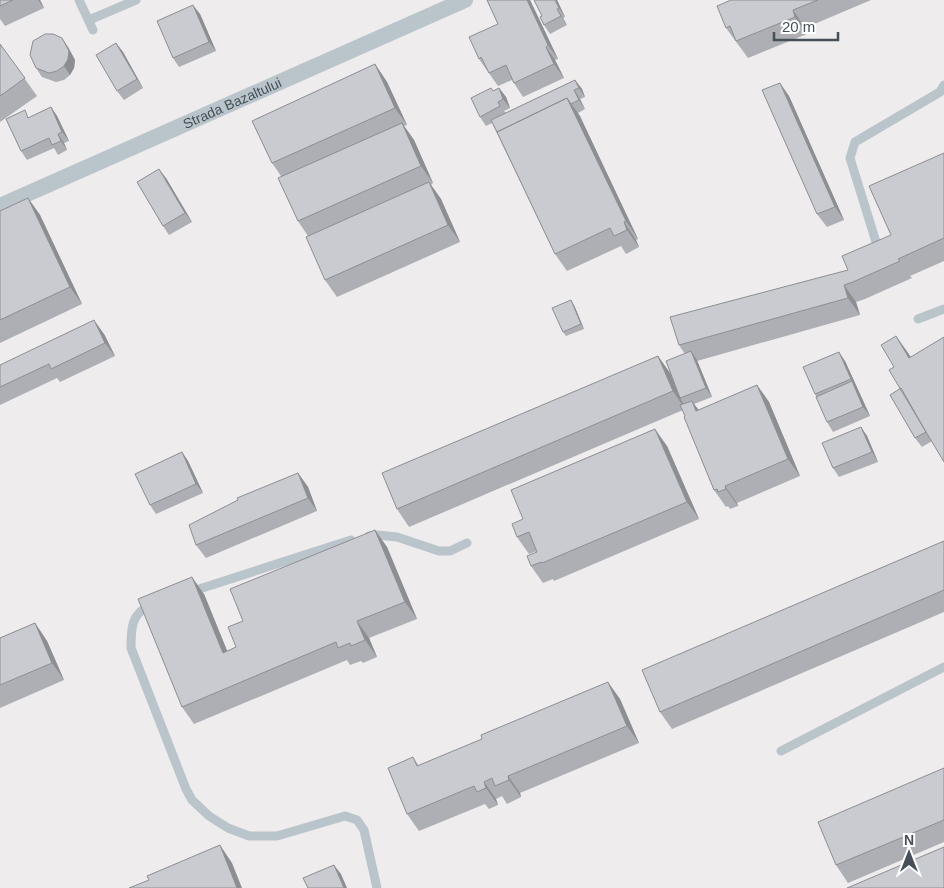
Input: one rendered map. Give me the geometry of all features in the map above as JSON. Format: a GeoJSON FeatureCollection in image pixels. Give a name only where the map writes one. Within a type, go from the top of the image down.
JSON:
{"type":"FeatureCollection","features":[{"type":"Feature","properties":{"kind":"street","name":"Strada Bazaltului"},"geometry":{"type":"LineString","coordinates":[[0,206],[465,0]]}},
{"type":"Feature","properties":{"kind":"lane"},"geometry":{"type":"LineString","coordinates":[[79,0],[93,30]]}},
{"type":"Feature","properties":{"kind":"lane"},"geometry":{"type":"LineString","coordinates":[[89,20],[136,0]]}},
{"type":"Feature","properties":{"kind":"lane"},"geometry":{"type":"LineString","coordinates":[[876,242],[850,158],[856,142],[940,92],[944,85]]}},
{"type":"Feature","properties":{"kind":"lane"},"geometry":{"type":"LineString","coordinates":[[918,319],[944,309]]}},
{"type":"Feature","properties":{"kind":"lane"},"geometry":{"type":"LineString","coordinates":[[184,594],[359,538],[377,535],[397,537],[439,551],[450,551],[467,543]]}},
{"type":"Feature","properties":{"kind":"lane"},"geometry":{"type":"LineString","coordinates":[[165,600],[147,606],[136,614],[131,626],[131,648],[192,800],[209,816],[228,828],[249,836],[277,836],[345,816],[357,820],[364,830],[377,888]]}},
{"type":"Feature","properties":{"kind":"lane"},"geometry":{"type":"LineString","coordinates":[[781,751],[944,667]]}},
{"type":"Feature","properties":{"kind":"building"},"geometry":{"type":"Polygon","coordinates":[[[0,0],[13,0],[0,6],[0,0]]]}},
{"type":"Feature","properties":{"kind":"building"},"geometry":{"type":"Polygon","coordinates":[[[487,0],[527,0],[548,45],[546,47],[554,64],[514,83],[506,65],[489,73],[481,57],[479,59],[469,37],[498,24],[487,0]]]}},
{"type":"Feature","properties":{"kind":"building"},"geometry":{"type":"Polygon","coordinates":[[[534,0],[555,0],[561,16],[544,25],[534,0]]]}},
{"type":"Feature","properties":{"kind":"building"},"geometry":{"type":"Polygon","coordinates":[[[731,0],[818,0],[793,10],[795,17],[736,41],[730,26],[726,28],[717,6],[731,0]]]}},
{"type":"Feature","properties":{"kind":"building"},"geometry":{"type":"Polygon","coordinates":[[[193,5],[209,42],[173,58],[157,21],[193,5]]]}},
{"type":"Feature","properties":{"kind":"building"},"geometry":{"type":"Polygon","coordinates":[[[45,34],[53,34],[62,38],[69,51],[68,59],[64,66],[57,71],[49,73],[36,68],[30,55],[33,41],[45,34]]]}},
{"type":"Feature","properties":{"kind":"building"},"geometry":{"type":"Polygon","coordinates":[[[116,43],[137,79],[117,91],[96,55],[116,43]]]}},
{"type":"Feature","properties":{"kind":"building"},"geometry":{"type":"Polygon","coordinates":[[[0,44],[25,78],[0,96],[0,44]]]}},
{"type":"Feature","properties":{"kind":"building"},"geometry":{"type":"Polygon","coordinates":[[[375,64],[395,108],[272,163],[252,121],[375,64]]]}},
{"type":"Feature","properties":{"kind":"building"},"geometry":{"type":"Polygon","coordinates":[[[575,80],[579,88],[574,90],[579,100],[571,104],[567,98],[497,132],[491,120],[575,80]]]}},
{"type":"Feature","properties":{"kind":"building"},"geometry":{"type":"Polygon","coordinates":[[[780,83],[835,207],[817,214],[762,90],[780,83]]]}},
{"type":"Feature","properties":{"kind":"building"},"geometry":{"type":"Polygon","coordinates":[[[491,88],[493,91],[499,88],[503,99],[498,102],[500,106],[480,117],[471,98],[491,88]]]}},
{"type":"Feature","properties":{"kind":"building"},"geometry":{"type":"Polygon","coordinates":[[[567,98],[626,221],[624,222],[627,230],[614,236],[610,228],[555,254],[497,132],[567,98]]]}},
{"type":"Feature","properties":{"kind":"building"},"geometry":{"type":"Polygon","coordinates":[[[51,107],[62,132],[58,134],[61,141],[52,145],[49,138],[21,151],[6,119],[25,110],[28,118],[51,107]]]}},
{"type":"Feature","properties":{"kind":"building"},"geometry":{"type":"Polygon","coordinates":[[[402,123],[421,166],[298,221],[278,178],[402,123]]]}},
{"type":"Feature","properties":{"kind":"building"},"geometry":{"type":"Polygon","coordinates":[[[944,153],[944,238],[898,259],[900,261],[844,285],[848,298],[679,345],[670,317],[848,270],[842,256],[891,235],[869,186],[944,153]]]}},
{"type":"Feature","properties":{"kind":"building"},"geometry":{"type":"Polygon","coordinates":[[[159,169],[185,213],[163,226],[137,182],[159,169]]]}},
{"type":"Feature","properties":{"kind":"building"},"geometry":{"type":"Polygon","coordinates":[[[429,182],[448,225],[325,280],[306,237],[429,182]]]}},
{"type":"Feature","properties":{"kind":"building"},"geometry":{"type":"Polygon","coordinates":[[[28,198],[70,287],[0,320],[0,211],[28,198]]]}},
{"type":"Feature","properties":{"kind":"building"},"geometry":{"type":"Polygon","coordinates":[[[571,300],[581,324],[563,332],[552,308],[571,300]]]}},
{"type":"Feature","properties":{"kind":"building"},"geometry":{"type":"Polygon","coordinates":[[[94,320],[105,343],[51,369],[49,364],[0,387],[0,365],[94,320]]]}},
{"type":"Feature","properties":{"kind":"building"},"geometry":{"type":"Polygon","coordinates":[[[896,336],[909,358],[944,337],[944,462],[889,370],[894,367],[881,345],[896,336]]]}},
{"type":"Feature","properties":{"kind":"building"},"geometry":{"type":"Polygon","coordinates":[[[691,351],[706,388],[680,398],[666,361],[691,351]]]}},
{"type":"Feature","properties":{"kind":"building"},"geometry":{"type":"Polygon","coordinates":[[[839,352],[851,379],[815,394],[803,367],[839,352]]]}},
{"type":"Feature","properties":{"kind":"building"},"geometry":{"type":"Polygon","coordinates":[[[658,356],[673,391],[397,509],[382,473],[658,356]]]}},
{"type":"Feature","properties":{"kind":"building"},"geometry":{"type":"Polygon","coordinates":[[[852,381],[863,407],[827,422],[816,397],[852,381]]]}},
{"type":"Feature","properties":{"kind":"building"},"geometry":{"type":"Polygon","coordinates":[[[757,385],[788,459],[725,486],[726,489],[718,492],[717,489],[714,490],[680,405],[692,401],[696,411],[757,385]]]}},
{"type":"Feature","properties":{"kind":"building"},"geometry":{"type":"Polygon","coordinates":[[[901,388],[926,432],[915,438],[890,395],[901,388]]]}},
{"type":"Feature","properties":{"kind":"building"},"geometry":{"type":"Polygon","coordinates":[[[861,427],[872,452],[833,468],[822,443],[861,427]]]}},
{"type":"Feature","properties":{"kind":"building"},"geometry":{"type":"Polygon","coordinates":[[[655,429],[687,502],[531,566],[527,556],[537,552],[529,532],[517,537],[512,524],[523,519],[511,490],[655,429]]]}},
{"type":"Feature","properties":{"kind":"building"},"geometry":{"type":"Polygon","coordinates":[[[182,452],[196,484],[150,505],[135,474],[182,452]]]}},
{"type":"Feature","properties":{"kind":"building"},"geometry":{"type":"Polygon","coordinates":[[[298,473],[308,498],[196,545],[189,525],[238,500],[237,498],[298,473]]]}},
{"type":"Feature","properties":{"kind":"building"},"geometry":{"type":"Polygon","coordinates":[[[375,530],[405,602],[357,621],[365,640],[351,646],[350,643],[338,648],[336,642],[182,707],[138,599],[192,577],[223,653],[236,647],[228,627],[243,621],[230,589],[375,530]]]}},
{"type":"Feature","properties":{"kind":"building"},"geometry":{"type":"Polygon","coordinates":[[[944,541],[944,590],[660,712],[642,670],[944,541]]]}},
{"type":"Feature","properties":{"kind":"building"},"geometry":{"type":"Polygon","coordinates":[[[35,623],[52,663],[0,685],[0,638],[35,623]]]}},
{"type":"Feature","properties":{"kind":"building"},"geometry":{"type":"Polygon","coordinates":[[[608,682],[627,726],[508,776],[509,780],[495,786],[492,778],[484,782],[486,788],[477,792],[474,786],[407,814],[388,768],[413,757],[417,766],[482,739],[481,735],[608,682]]]}},
{"type":"Feature","properties":{"kind":"building"},"geometry":{"type":"Polygon","coordinates":[[[944,768],[944,820],[836,865],[818,822],[944,768]]]}},
{"type":"Feature","properties":{"kind":"building"},"geometry":{"type":"Polygon","coordinates":[[[220,845],[237,888],[129,888],[149,880],[147,876],[220,845]]]}},
{"type":"Feature","properties":{"kind":"building"},"geometry":{"type":"Polygon","coordinates":[[[944,847],[944,888],[847,888],[944,847]]]}},
{"type":"Feature","properties":{"kind":"building"},"geometry":{"type":"Polygon","coordinates":[[[334,865],[344,888],[308,888],[303,878],[334,865]]]}}]}
